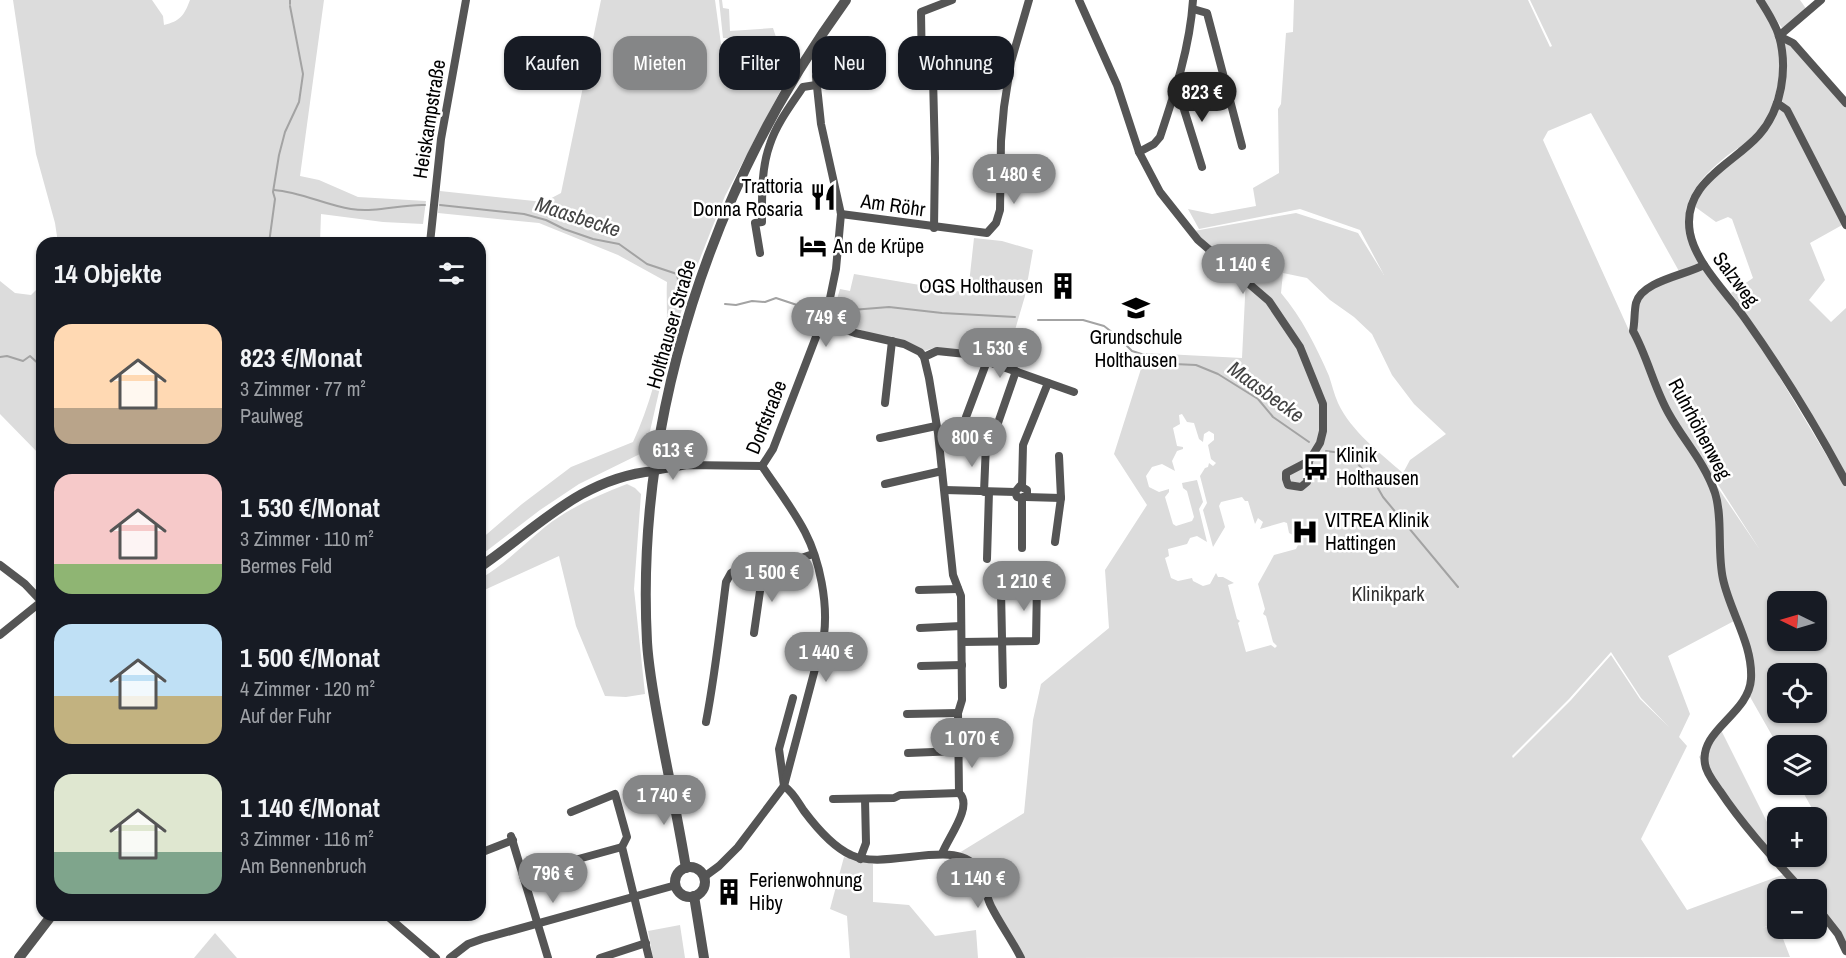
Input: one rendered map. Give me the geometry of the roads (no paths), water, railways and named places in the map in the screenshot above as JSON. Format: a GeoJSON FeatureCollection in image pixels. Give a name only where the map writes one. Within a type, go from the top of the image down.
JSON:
{"type":"FeatureCollection","features":[{"type":"Feature","properties":{"kind":"street","name":"Heiskampstraße"},"geometry":{"type":"LineString","coordinates":[[431,237],[444,120],[466,0]]}},
{"type":"Feature","properties":{"kind":"street","name":"Holthauser Straße"},"geometry":{"type":"LineString","coordinates":[[686,868],[652,687],[647,642],[646,570],[654,471],[681,343],[698,286],[726,215],[758,143],[780,103],[846,0]]}},
{"type":"Feature","properties":{"kind":"street"},"geometry":{"type":"LineString","coordinates":[[934,228],[933,77],[922,75],[921,12],[952,0]]}},
{"type":"Feature","properties":{"kind":"street","name":"Am Röhr"},"geometry":{"type":"LineString","coordinates":[[840,214],[934,228],[987,233],[996,223],[1000,210],[1004,106],[1011,62],[1029,0]]}},
{"type":"Feature","properties":{"kind":"street"},"geometry":{"type":"LineString","coordinates":[[1079,0],[1117,85],[1139,152],[1160,192],[1198,240],[1269,301],[1300,347],[1323,405],[1323,431],[1310,460]]}},
{"type":"Feature","properties":{"kind":"street","name":"Salzweg"},"geometry":{"type":"LineString","coordinates":[[1760,0],[1779,36],[1783,68],[1777,103],[1767,125],[1716,171],[1694,196],[1689,231],[1697,254],[1766,349],[1820,434],[1846,482]]}},
{"type":"Feature","properties":{"kind":"street"},"geometry":{"type":"LineString","coordinates":[[1779,36],[1821,0]]}},
{"type":"Feature","properties":{"kind":"street"},"geometry":{"type":"LineString","coordinates":[[1139,152],[1154,144],[1160,137],[1177,87],[1193,4],[1207,13],[1242,146]]}},
{"type":"Feature","properties":{"kind":"street","name":"Salzweg"},"geometry":{"type":"LineString","coordinates":[[1779,36],[1793,43],[1846,103]]}},
{"type":"Feature","properties":{"kind":"street","name":"Dorfstraße"},"geometry":{"type":"LineString","coordinates":[[704,877],[738,847],[784,786],[825,635],[825,602],[805,530],[762,466],[773,449],[822,322],[829,303],[836,269],[840,214],[821,124],[816,81],[803,87],[785,114],[770,143],[762,182],[762,222],[755,223],[760,253]]}},
{"type":"Feature","properties":{"kind":"street"},"geometry":{"type":"LineString","coordinates":[[1177,87],[1202,167]]}},
{"type":"Feature","properties":{"kind":"street"},"geometry":{"type":"LineString","coordinates":[[1777,103],[1787,110],[1846,225]]}},
{"type":"Feature","properties":{"kind":"street","name":"Ruhrhöhenweg"},"geometry":{"type":"LineString","coordinates":[[1704,265],[1694,271],[1664,280],[1640,295],[1636,303],[1633,331],[1670,416],[1693,448],[1716,494],[1723,580],[1750,659],[1751,683],[1748,693],[1738,710],[1710,740],[1704,765],[1741,822],[1792,879]]}},
{"type":"Feature","properties":{"kind":"street"},"geometry":{"type":"LineString","coordinates":[[822,322],[855,333],[904,344],[920,352],[924,357],[945,490],[953,575],[960,596],[962,642],[962,700],[958,713],[958,751],[959,793],[964,799],[964,807],[942,854]]}},
{"type":"Feature","properties":{"kind":"street"},"geometry":{"type":"LineString","coordinates":[[885,403],[892,341]]}},
{"type":"Feature","properties":{"kind":"street"},"geometry":{"type":"LineString","coordinates":[[924,357],[937,351],[966,354],[1074,392]]}},
{"type":"Feature","properties":{"kind":"street"},"geometry":{"type":"LineString","coordinates":[[966,417],[987,361]]}},
{"type":"Feature","properties":{"kind":"street"},"geometry":{"type":"LineString","coordinates":[[998,423],[1016,371]]}},
{"type":"Feature","properties":{"kind":"street"},"geometry":{"type":"LineString","coordinates":[[1022,548],[1023,445],[1048,383]]}},
{"type":"Feature","properties":{"kind":"street"},"geometry":{"type":"LineString","coordinates":[[880,438],[936,426]]}},
{"type":"Feature","properties":{"kind":"street"},"geometry":{"type":"LineString","coordinates":[[986,444],[987,559]]}},
{"type":"Feature","properties":{"kind":"street"},"geometry":{"type":"LineString","coordinates":[[1055,542],[1061,498],[1059,456]]}},
{"type":"Feature","properties":{"kind":"street"},"geometry":{"type":"LineString","coordinates":[[486,562],[563,504],[601,484],[630,474],[687,465],[762,466]]}},
{"type":"Feature","properties":{"kind":"street"},"geometry":{"type":"LineString","coordinates":[[885,484],[942,471]]}},
{"type":"Feature","properties":{"kind":"street"},"geometry":{"type":"LineString","coordinates":[[945,490],[1021,493],[1061,498]]}},
{"type":"Feature","properties":{"kind":"street"},"geometry":{"type":"LineString","coordinates":[[706,722],[716,665],[726,582],[731,573],[737,569],[763,570],[782,566],[813,554]]}},
{"type":"Feature","properties":{"kind":"street"},"geometry":{"type":"LineString","coordinates":[[0,565],[36,595]]}},
{"type":"Feature","properties":{"kind":"street"},"geometry":{"type":"LineString","coordinates":[[754,633],[763,570]]}},
{"type":"Feature","properties":{"kind":"street"},"geometry":{"type":"LineString","coordinates":[[962,642],[1036,641],[1037,583]]}},
{"type":"Feature","properties":{"kind":"street"},"geometry":{"type":"LineString","coordinates":[[919,590],[958,589]]}},
{"type":"Feature","properties":{"kind":"street"},"geometry":{"type":"LineString","coordinates":[[1001,591],[1003,685]]}},
{"type":"Feature","properties":{"kind":"street"},"geometry":{"type":"LineString","coordinates":[[0,635],[36,606]]}},
{"type":"Feature","properties":{"kind":"street"},"geometry":{"type":"LineString","coordinates":[[920,628],[961,626]]}},
{"type":"Feature","properties":{"kind":"street"},"geometry":{"type":"LineString","coordinates":[[921,666],[962,665]]}},
{"type":"Feature","properties":{"kind":"street"},"geometry":{"type":"LineString","coordinates":[[793,698],[778,749],[784,786],[791,791],[810,818],[842,850],[860,859],[878,861],[942,854],[970,861],[977,868],[991,905],[1021,958]]}},
{"type":"Feature","properties":{"kind":"street"},"geometry":{"type":"LineString","coordinates":[[907,714],[958,713]]}},
{"type":"Feature","properties":{"kind":"street"},"geometry":{"type":"LineString","coordinates":[[908,753],[958,751]]}},
{"type":"Feature","properties":{"kind":"street"},"geometry":{"type":"LineString","coordinates":[[833,799],[959,793]]}},
{"type":"Feature","properties":{"kind":"street"},"geometry":{"type":"LineString","coordinates":[[571,812],[615,794],[627,837],[622,847],[649,958]]}},
{"type":"Feature","properties":{"kind":"street"},"geometry":{"type":"LineString","coordinates":[[860,859],[866,843],[865,799]]}},
{"type":"Feature","properties":{"kind":"street"},"geometry":{"type":"LineString","coordinates":[[486,850],[512,838],[548,958]]}},
{"type":"Feature","properties":{"kind":"street"},"geometry":{"type":"LineString","coordinates":[[571,861],[622,847]]}},
{"type":"Feature","properties":{"kind":"street"},"geometry":{"type":"LineString","coordinates":[[686,868],[697,869],[704,877],[703,889],[694,896],[682,894],[676,885],[677,876],[686,868]]}},
{"type":"Feature","properties":{"kind":"street"},"geometry":{"type":"LineString","coordinates":[[450,958],[460,955],[468,944],[482,939],[676,885]]}},
{"type":"Feature","properties":{"kind":"street"},"geometry":{"type":"LineString","coordinates":[[694,896],[704,958]]}},
{"type":"Feature","properties":{"kind":"street"},"geometry":{"type":"LineString","coordinates":[[1827,920],[1845,948]]}},
{"type":"Feature","properties":{"kind":"street"},"geometry":{"type":"LineString","coordinates":[[19,958],[47,921]]}},
{"type":"Feature","properties":{"kind":"street"},"geometry":{"type":"LineString","coordinates":[[393,921],[436,958]]}},
{"type":"Feature","properties":{"kind":"street"},"geometry":{"type":"LineString","coordinates":[[600,958],[646,943]]}},
{"type":"Feature","properties":{"kind":"waterway"},"geometry":{"type":"LineString","coordinates":[[270,237],[275,199],[273,192],[279,155],[285,132],[299,102],[303,74],[290,6]]}},
{"type":"Feature","properties":{"kind":"waterway","name":"Maasbecke"},"geometry":{"type":"LineString","coordinates":[[274,190],[361,210],[425,205]]}},
{"type":"Feature","properties":{"kind":"waterway","name":"Maasbecke"},"geometry":{"type":"LineString","coordinates":[[440,205],[524,214],[546,220],[593,239],[619,244],[647,264],[677,274],[680,291],[686,293]]}},
{"type":"Feature","properties":{"kind":"waterway","name":"Maasbecke"},"geometry":{"type":"LineString","coordinates":[[725,304],[765,302],[776,298],[797,305],[817,307]]}},
{"type":"Feature","properties":{"kind":"waterway","name":"Maasbecke"},"geometry":{"type":"LineString","coordinates":[[839,311],[889,307],[1015,317]]}},
{"type":"Feature","properties":{"kind":"waterway","name":"Maasbecke"},"geometry":{"type":"LineString","coordinates":[[1038,320],[1083,320],[1104,326],[1132,351],[1174,364],[1196,365],[1218,374],[1258,399],[1273,417],[1309,442]]}},
{"type":"Feature","properties":{"kind":"waterway","name":"Maasbecke"},"geometry":{"type":"LineString","coordinates":[[0,357],[7,356],[23,361],[30,356],[36,362]]}},
{"type":"Feature","properties":{"kind":"waterway","name":"Maasbecke"},"geometry":{"type":"LineString","coordinates":[[1326,451],[1350,454],[1363,470]]}},
{"type":"Feature","properties":{"kind":"waterway","name":"Maasbecke"},"geometry":{"type":"LineString","coordinates":[[1371,476],[1383,497],[1458,587]]}},
{"type":"Feature","properties":{"kind":"place","name":"Trattoria Donna Rosaria"},"geometry":{"type":"Point","coordinates":[823,197]}},
{"type":"Feature","properties":{"kind":"place","name":"An de Krüpe"},"geometry":{"type":"Point","coordinates":[813,246]}},
{"type":"Feature","properties":{"kind":"place","name":"OGS Holthausen"},"geometry":{"type":"Point","coordinates":[1063,286]}},
{"type":"Feature","properties":{"kind":"place","name":"Grundschule Holthausen"},"geometry":{"type":"Point","coordinates":[1136,308]}},
{"type":"Feature","properties":{"kind":"place","name":"Klinik Holthausen"},"geometry":{"type":"Point","coordinates":[1316,467]}},
{"type":"Feature","properties":{"kind":"place","name":"VITREA Klinik Hattingen"},"geometry":{"type":"Point","coordinates":[1305,532]}},
{"type":"Feature","properties":{"kind":"place","name":"Ferienwohnung Hiby"},"geometry":{"type":"Point","coordinates":[729,892]}},
{"type":"Feature","properties":{"kind":"park label","name":"Klinikpark"},"geometry":{"type":"Point","coordinates":[1388,594]}}]}
